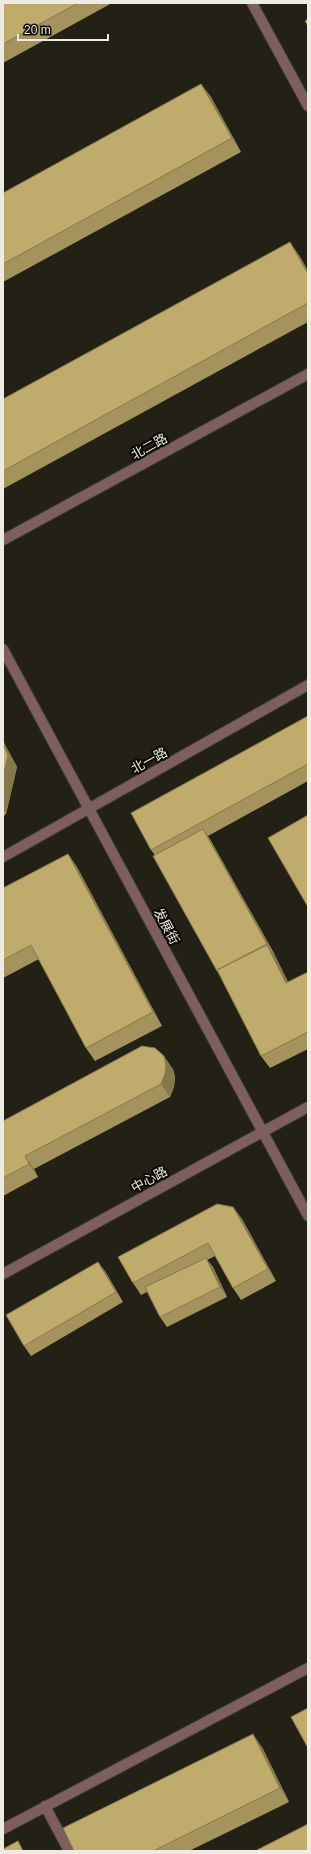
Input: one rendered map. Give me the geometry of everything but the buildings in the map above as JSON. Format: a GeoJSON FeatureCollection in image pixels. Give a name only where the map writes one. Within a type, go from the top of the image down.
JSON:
{"type":"FeatureCollection","features":[{"type":"Feature","properties":{"kind":"street"},"geometry":{"type":"LineString","coordinates":[[252,3],[308,106]]}},
{"type":"Feature","properties":{"kind":"street","name":"北二路"},"geometry":{"type":"LineString","coordinates":[[3,540],[308,374]]}},
{"type":"Feature","properties":{"kind":"street","name":"发展街"},"geometry":{"type":"LineString","coordinates":[[3,649],[308,1216]]}},
{"type":"Feature","properties":{"kind":"street","name":"北一路"},"geometry":{"type":"LineString","coordinates":[[3,857],[308,685]]}},
{"type":"Feature","properties":{"kind":"street","name":"中心路"},"geometry":{"type":"LineString","coordinates":[[3,1274],[308,1107]]}},
{"type":"Feature","properties":{"kind":"street"},"geometry":{"type":"LineString","coordinates":[[3,1829],[308,1668]]}},
{"type":"Feature","properties":{"kind":"street"},"geometry":{"type":"LineString","coordinates":[[45,1806],[69,1851]]}}]}
